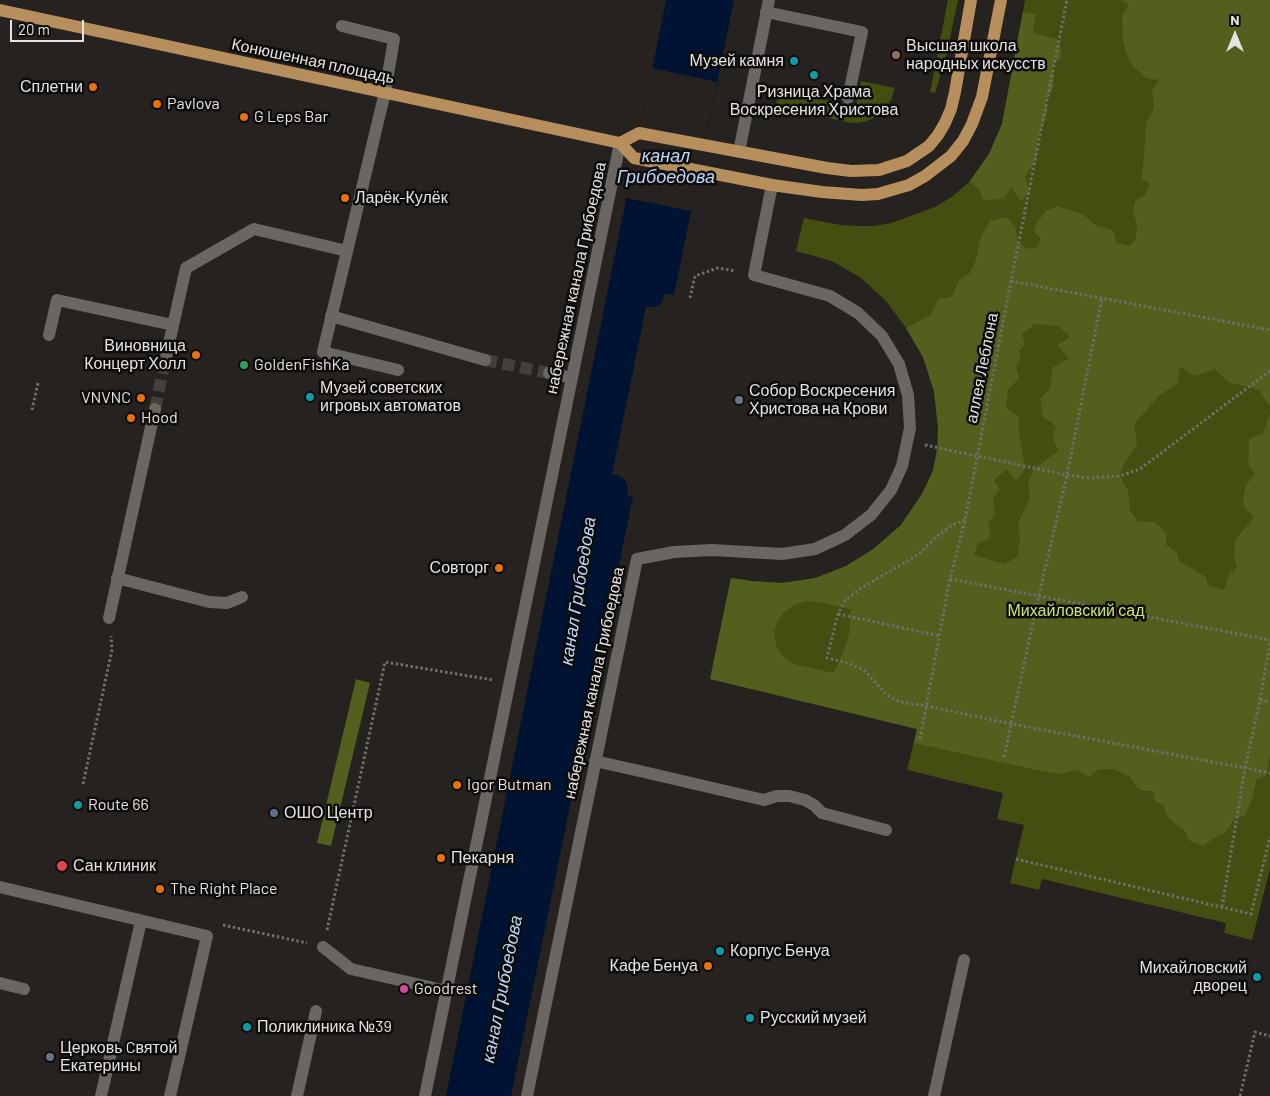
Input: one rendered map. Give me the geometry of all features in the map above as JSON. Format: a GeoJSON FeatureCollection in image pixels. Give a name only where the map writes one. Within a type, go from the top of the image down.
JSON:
{"type":"FeatureCollection","features":[{"type":"Feature","properties":{"kind":"main road"},"geometry":{"type":"LineString","coordinates":[[971,0],[951,108],[945,123],[929,146],[907,161],[879,170],[851,171],[639,133],[620,143],[634,158],[772,185],[862,195],[878,194],[909,185],[938,167],[951,156],[963,141],[982,97],[1001,0]]}},
{"type":"Feature","properties":{"kind":"main road","name":"Конюшенная площадь"},"geometry":{"type":"LineString","coordinates":[[0,10],[620,143]]}},
{"type":"Feature","properties":{"kind":"street"},"geometry":{"type":"LineString","coordinates":[[739,152],[767,6],[862,32],[848,98]]}},
{"type":"Feature","properties":{"kind":"street"},"geometry":{"type":"LineString","coordinates":[[342,26],[394,39],[385,92],[323,352],[398,370]]}},
{"type":"Feature","properties":{"kind":"street","name":"набережная канала Грибоедова"},"geometry":{"type":"LineString","coordinates":[[425,1096],[620,143]]}},
{"type":"Feature","properties":{"kind":"street"},"geometry":{"type":"LineString","coordinates":[[754,275],[772,185]]}},
{"type":"Feature","properties":{"kind":"street"},"geometry":{"type":"LineString","coordinates":[[165,361],[186,268],[254,229],[347,251]]}},
{"type":"Feature","properties":{"kind":"street","name":"набережная канала Грибоедова"},"geometry":{"type":"LineString","coordinates":[[527,1096],[637,559],[674,552],[712,550],[782,554],[815,549],[845,535],[870,515],[891,490],[902,466],[910,428],[908,395],[898,364],[882,336],[858,313],[830,296],[754,275]]}},
{"type":"Feature","properties":{"kind":"street"},"geometry":{"type":"LineString","coordinates":[[50,336],[57,300],[173,325]]}},
{"type":"Feature","properties":{"kind":"street"},"geometry":{"type":"LineString","coordinates":[[331,316],[485,360]]}},
{"type":"Feature","properties":{"kind":"street"},"geometry":{"type":"LineString","coordinates":[[549,374],[572,378]]}},
{"type":"Feature","properties":{"kind":"street"},"geometry":{"type":"LineString","coordinates":[[108,618],[155,409]]}},
{"type":"Feature","properties":{"kind":"street"},"geometry":{"type":"LineString","coordinates":[[117,578],[209,602],[227,603],[242,597]]}},
{"type":"Feature","properties":{"kind":"street"},"geometry":{"type":"LineString","coordinates":[[595,761],[764,800],[777,796],[789,796],[805,800],[822,813],[886,830]]}},
{"type":"Feature","properties":{"kind":"street"},"geometry":{"type":"LineString","coordinates":[[0,887],[207,936],[170,1096]]}},
{"type":"Feature","properties":{"kind":"street"},"geometry":{"type":"LineString","coordinates":[[100,1096],[141,921]]}},
{"type":"Feature","properties":{"kind":"street"},"geometry":{"type":"LineString","coordinates":[[323,947],[351,969],[447,991]]}},
{"type":"Feature","properties":{"kind":"street"},"geometry":{"type":"LineString","coordinates":[[934,1096],[964,960]]}},
{"type":"Feature","properties":{"kind":"street"},"geometry":{"type":"LineString","coordinates":[[0,983],[24,989]]}},
{"type":"Feature","properties":{"kind":"street"},"geometry":{"type":"LineString","coordinates":[[297,1096],[316,1011]]}},
{"type":"Feature","properties":{"kind":"path","name":"аллея Леблона"},"geometry":{"type":"LineString","coordinates":[[920,739],[950,579],[965,520],[978,456],[1067,0]]}},
{"type":"Feature","properties":{"kind":"path"},"geometry":{"type":"LineString","coordinates":[[690,298],[695,276],[703,273],[718,268],[754,275]]}},
{"type":"Feature","properties":{"kind":"path"},"geometry":{"type":"LineString","coordinates":[[1011,281],[1270,330]]}},
{"type":"Feature","properties":{"kind":"path"},"geometry":{"type":"LineString","coordinates":[[1004,757],[1067,475],[1102,298]]}},
{"type":"Feature","properties":{"kind":"path"},"geometry":{"type":"LineString","coordinates":[[938,448],[1067,475],[1090,478],[1120,476],[1140,469],[1270,371]]}},
{"type":"Feature","properties":{"kind":"path"},"geometry":{"type":"LineString","coordinates":[[32,410],[38,383]]}},
{"type":"Feature","properties":{"kind":"path"},"geometry":{"type":"LineString","coordinates":[[965,520],[952,525],[919,554],[845,600],[838,614],[827,658],[848,663],[864,670],[886,694],[900,702],[1270,773]]}},
{"type":"Feature","properties":{"kind":"path"},"geometry":{"type":"LineString","coordinates":[[950,579],[1270,642],[1245,768],[1222,907]]}},
{"type":"Feature","properties":{"kind":"path"},"geometry":{"type":"LineString","coordinates":[[838,614],[940,636]]}},
{"type":"Feature","properties":{"kind":"path"},"geometry":{"type":"LineString","coordinates":[[83,784],[112,650],[108,618]]}},
{"type":"Feature","properties":{"kind":"path"},"geometry":{"type":"LineString","coordinates":[[219,924],[323,947],[385,662],[486,678]]}},
{"type":"Feature","properties":{"kind":"path"},"geometry":{"type":"LineString","coordinates":[[1260,700],[1270,702]]}},
{"type":"Feature","properties":{"kind":"path"},"geometry":{"type":"LineString","coordinates":[[1016,859],[1251,914],[1270,837]]}},
{"type":"Feature","properties":{"kind":"path"},"geometry":{"type":"LineString","coordinates":[[1240,1096],[1255,1032],[1270,1036]]}},
{"type":"Feature","properties":{"kind":"green space"},"geometry":{"type":"Polygon","coordinates":[[[948,0],[958,0],[945,61],[935,93],[930,92],[948,0]]]}},
{"type":"Feature","properties":{"kind":"green space","name":"Михайловский сад"},"geometry":{"type":"Polygon","coordinates":[[[1025,0],[1270,0],[1270,869],[1252,940],[1224,933],[1226,923],[1042,879],[1039,890],[1010,883],[1024,825],[997,819],[1003,793],[907,770],[917,729],[710,679],[731,578],[782,583],[815,579],[846,566],[872,550],[901,525],[922,494],[933,471],[938,427],[934,391],[923,357],[906,328],[886,301],[861,278],[832,261],[796,251],[804,218],[857,226],[891,223],[935,207],[953,196],[970,181],[989,154],[1002,124],[1025,0]]]}},
{"type":"Feature","properties":{"kind":"green space","name":"Михайловский сад"},"geometry":{"type":"Polygon","coordinates":[[[1121,0],[1270,0],[1270,407],[1259,390],[1228,382],[1215,369],[1194,376],[1180,366],[1178,383],[1160,395],[1134,424],[1137,444],[1123,466],[1120,476],[1128,491],[1130,511],[1138,521],[1155,522],[1166,533],[1166,545],[1177,553],[1179,561],[1206,577],[1208,585],[1224,590],[1229,575],[1237,567],[1234,557],[1236,539],[1254,517],[1244,507],[1243,498],[1246,485],[1255,474],[1248,464],[1249,439],[1263,433],[1270,413],[1270,754],[1266,776],[1257,779],[1245,816],[1235,818],[1225,833],[1203,846],[1190,841],[1184,830],[1167,816],[1164,807],[1155,800],[1153,791],[1144,791],[1136,787],[1130,777],[1114,769],[1099,769],[1089,777],[1077,770],[1060,774],[914,743],[917,729],[710,679],[731,578],[782,583],[815,578],[846,566],[872,550],[901,525],[922,494],[933,471],[938,447],[938,427],[934,391],[923,357],[906,328],[930,315],[939,299],[952,296],[959,280],[970,273],[976,260],[981,236],[990,221],[1007,217],[1016,228],[1017,242],[1028,249],[1038,247],[1041,239],[1034,232],[1036,224],[1046,211],[1057,206],[1082,214],[1097,226],[1113,230],[1117,243],[1130,246],[1136,238],[1137,224],[1133,211],[1136,200],[1145,195],[1150,184],[1141,178],[1146,123],[1154,108],[1152,91],[1159,80],[1146,78],[1130,63],[1123,42],[1122,16],[1129,5],[1121,0]],[[1035,324],[1022,334],[1025,344],[1019,351],[1021,359],[1016,366],[1019,378],[1008,390],[1006,408],[1019,417],[1019,433],[1025,469],[1016,481],[1007,469],[994,480],[1000,489],[993,499],[995,515],[988,522],[991,538],[978,543],[974,555],[1004,564],[1017,557],[1020,538],[1018,523],[1030,498],[1028,483],[1034,469],[1058,451],[1053,438],[1056,426],[1043,417],[1040,399],[1050,388],[1053,367],[1069,359],[1057,345],[1070,337],[1058,326],[1035,324]],[[806,601],[794,605],[784,612],[777,622],[774,633],[776,645],[783,657],[794,664],[834,673],[850,631],[850,609],[806,601]]]}},
{"type":"Feature","properties":{"kind":"green space"},"geometry":{"type":"Polygon","coordinates":[[[1023,12],[1036,14],[1033,28],[1034,33],[1057,39],[1060,44],[1062,57],[1052,66],[1054,76],[1053,88],[1046,102],[1048,111],[1037,140],[1036,160],[1025,177],[1029,192],[1021,202],[1011,187],[1004,199],[983,200],[980,191],[970,181],[989,154],[1002,124],[1023,12]]]}},
{"type":"Feature","properties":{"kind":"green space"},"geometry":{"type":"Polygon","coordinates":[[[861,81],[895,88],[891,100],[885,109],[867,121],[857,123],[846,122],[776,106],[779,90],[856,106],[861,81]]]}},
{"type":"Feature","properties":{"kind":"green space"},"geometry":{"type":"Polygon","coordinates":[[[356,679],[370,683],[331,846],[317,843],[356,679]]]}},
{"type":"Feature","properties":{"kind":"water","name":"канал Грибоедова"},"geometry":{"type":"Polygon","coordinates":[[[666,0],[734,0],[674,295],[665,293],[660,305],[646,307],[612,474],[620,476],[626,481],[627,495],[633,496],[511,1096],[446,1096],[666,0]]]}},
{"type":"Feature","properties":{"kind":"pier"},"geometry":{"type":"Polygon","coordinates":[[[652,68],[717,82],[691,211],[626,198],[652,68]]]}},
{"type":"Feature","properties":{"kind":"tunnel"},"geometry":{"type":"LineString","coordinates":[[485,360],[549,373]]}},
{"type":"Feature","properties":{"kind":"tunnel"},"geometry":{"type":"LineString","coordinates":[[155,409],[165,361]]}},
{"type":"Feature","properties":{"kind":"place","name":"Высшая школа народных искусств"},"geometry":{"type":"Point","coordinates":[896,55]}},
{"type":"Feature","properties":{"kind":"place","name":"Музей камня"},"geometry":{"type":"Point","coordinates":[794,61]}},
{"type":"Feature","properties":{"kind":"place","name":"Ризница Храма Воскресения Христова"},"geometry":{"type":"Point","coordinates":[814,75]}},
{"type":"Feature","properties":{"kind":"place","name":"Сплетни"},"geometry":{"type":"Point","coordinates":[93,87]}},
{"type":"Feature","properties":{"kind":"place","name":"Pavlova"},"geometry":{"type":"Point","coordinates":[157,104]}},
{"type":"Feature","properties":{"kind":"place","name":"G Leps Bar"},"geometry":{"type":"Point","coordinates":[244,117]}},
{"type":"Feature","properties":{"kind":"place","name":"Ларёк-Кулёк"},"geometry":{"type":"Point","coordinates":[345,198]}},
{"type":"Feature","properties":{"kind":"place","name":"Виновница Концерт Холл"},"geometry":{"type":"Point","coordinates":[196,355]}},
{"type":"Feature","properties":{"kind":"place","name":"GoldenFishKa"},"geometry":{"type":"Point","coordinates":[244,365]}},
{"type":"Feature","properties":{"kind":"place","name":"Музей советских игровых автоматов"},"geometry":{"type":"Point","coordinates":[310,397]}},
{"type":"Feature","properties":{"kind":"place","name":"VNVNC"},"geometry":{"type":"Point","coordinates":[141,398]}},
{"type":"Feature","properties":{"kind":"place","name":"Собор Воскресения Христова на Крови"},"geometry":{"type":"Point","coordinates":[739,400]}},
{"type":"Feature","properties":{"kind":"place","name":"Hood"},"geometry":{"type":"Point","coordinates":[131,418]}},
{"type":"Feature","properties":{"kind":"place","name":"Совторг"},"geometry":{"type":"Point","coordinates":[499,568]}},
{"type":"Feature","properties":{"kind":"place","name":"Igor Butman"},"geometry":{"type":"Point","coordinates":[457,785]}},
{"type":"Feature","properties":{"kind":"place","name":"Route 66"},"geometry":{"type":"Point","coordinates":[78,805]}},
{"type":"Feature","properties":{"kind":"place","name":"ОШО Центр"},"geometry":{"type":"Point","coordinates":[274,813]}},
{"type":"Feature","properties":{"kind":"place","name":"Пекарня"},"geometry":{"type":"Point","coordinates":[441,858]}},
{"type":"Feature","properties":{"kind":"place","name":"Сан клиник"},"geometry":{"type":"Point","coordinates":[62,866]}},
{"type":"Feature","properties":{"kind":"place","name":"The Right Place"},"geometry":{"type":"Point","coordinates":[160,889]}},
{"type":"Feature","properties":{"kind":"place","name":"Корпус Бенуа"},"geometry":{"type":"Point","coordinates":[720,951]}},
{"type":"Feature","properties":{"kind":"place","name":"Кафе Бенуа"},"geometry":{"type":"Point","coordinates":[708,966]}},
{"type":"Feature","properties":{"kind":"place","name":"Михайловский дворец"},"geometry":{"type":"Point","coordinates":[1257,977]}},
{"type":"Feature","properties":{"kind":"place","name":"Goodrest"},"geometry":{"type":"Point","coordinates":[404,989]}},
{"type":"Feature","properties":{"kind":"place","name":"Русский музей"},"geometry":{"type":"Point","coordinates":[750,1018]}},
{"type":"Feature","properties":{"kind":"place","name":"Поликлиника №39"},"geometry":{"type":"Point","coordinates":[247,1027]}},
{"type":"Feature","properties":{"kind":"place","name":"Церковь Cвятой Екатерины"},"geometry":{"type":"Point","coordinates":[50,1057]}}]}
